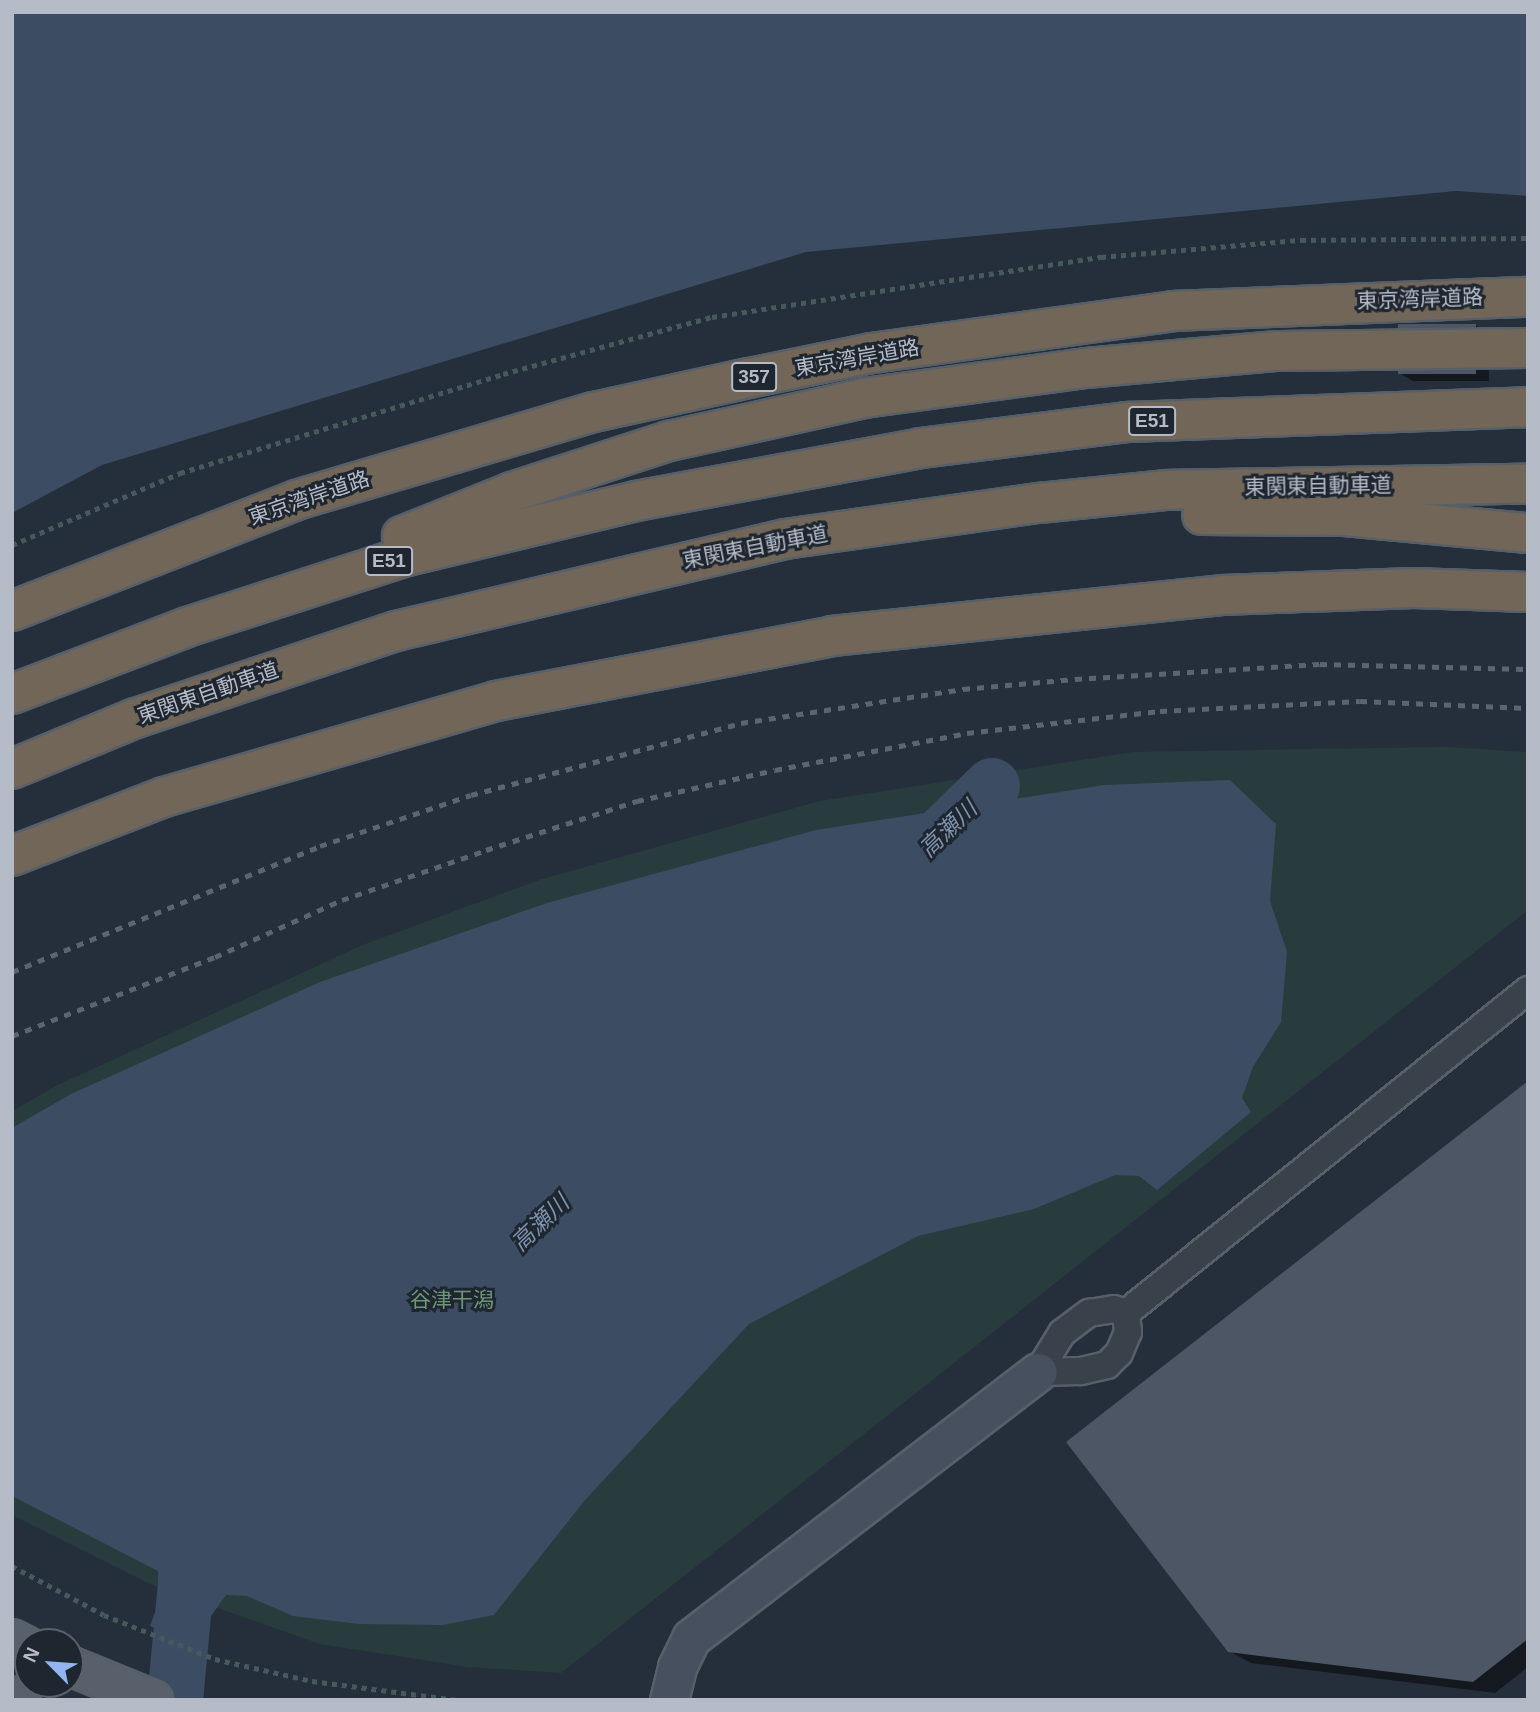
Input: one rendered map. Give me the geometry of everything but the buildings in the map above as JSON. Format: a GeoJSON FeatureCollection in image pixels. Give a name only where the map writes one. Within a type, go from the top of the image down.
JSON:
{"type":"FeatureCollection","features":[{"type":"Feature","properties":{"kind":"highway","name":"東京湾岸道路"},"geometry":{"type":"LineString","coordinates":[[12,611],[296,500],[594,412],[872,353],[1173,311],[1528,297]]}},
{"type":"Feature","properties":{"kind":"highway"},"geometry":{"type":"LineString","coordinates":[[187,627],[512,492],[669,441],[767,417],[864,398],[1155,360],[1277,351],[1528,348]]}},
{"type":"Feature","properties":{"kind":"highway","name":"E51"},"geometry":{"type":"LineString","coordinates":[[12,694],[187,627],[407,556],[498,532],[779,474],[921,448],[1127,422],[1528,407]]}},
{"type":"Feature","properties":{"kind":"highway","name":"東関東自動車道"},"geometry":{"type":"LineString","coordinates":[[12,769],[270,670],[396,631],[640,572],[1027,504],[1167,491],[1528,484]]}},
{"type":"Feature","properties":{"kind":"highway"},"geometry":{"type":"LineString","coordinates":[[785,547],[1229,514],[1344,516],[1528,533]]}},
{"type":"Feature","properties":{"kind":"highway"},"geometry":{"type":"LineString","coordinates":[[12,856],[164,797],[496,701],[832,636],[1223,595],[1414,588],[1528,592]]}},
{"type":"Feature","properties":{"kind":"main road"},"geometry":{"type":"LineString","coordinates":[[84,1672],[140,1695]]}},
{"type":"Feature","properties":{"kind":"main road"},"geometry":{"type":"LineString","coordinates":[[12,1696],[21,1700]]}},
{"type":"Feature","properties":{"kind":"street"},"geometry":{"type":"LineString","coordinates":[[1126,1313],[1528,990]]}},
{"type":"Feature","properties":{"kind":"street"},"geometry":{"type":"LineString","coordinates":[[669,1700],[677,1667],[691,1639],[1038,1372],[1062,1333],[1089,1313],[1114,1309],[1126,1313]]}},
{"type":"Feature","properties":{"kind":"street"},"geometry":{"type":"LineString","coordinates":[[1038,1372],[1080,1371],[1107,1365],[1125,1343],[1129,1323],[1126,1313]]}},
{"type":"Feature","properties":{"kind":"path"},"geometry":{"type":"LineString","coordinates":[[12,1566],[104,1615],[215,1659],[312,1681],[457,1700]]}},
{"type":"Feature","properties":{"kind":"green space","name":"谷津干潟"},"geometry":{"type":"Polygon","coordinates":[[[1447,747],[1528,752],[1528,910],[561,1673],[468,1667],[320,1644],[152,1585],[12,1515],[12,1111],[58,1085],[365,944],[539,880],[820,801],[1133,752],[1447,747]]]}},
{"type":"Feature","properties":{"kind":"water"},"geometry":{"type":"Polygon","coordinates":[[[12,12],[1528,12],[1528,196],[1456,191],[806,252],[102,465],[12,513],[12,12]]]}},
{"type":"Feature","properties":{"kind":"water","name":"谷津干潟"},"geometry":{"type":"Polygon","coordinates":[[[1230,780],[1276,824],[1270,901],[1287,952],[1281,1022],[1253,1067],[1242,1098],[1251,1112],[1157,1190],[1139,1176],[1115,1175],[1034,1209],[918,1236],[749,1324],[585,1500],[494,1615],[443,1625],[359,1624],[293,1616],[247,1596],[226,1595],[191,1644],[150,1626],[159,1601],[158,1571],[12,1496],[12,1128],[71,1094],[320,982],[547,903],[816,830],[1105,785],[1230,780]]]}},
{"type":"Feature","properties":{"kind":"waterway","name":"高瀬川"},"geometry":{"type":"LineString","coordinates":[[916,860],[992,786]]}},
{"type":"Feature","properties":{"kind":"waterway","name":"高瀬川"},"geometry":{"type":"LineString","coordinates":[[175,1700],[188,1563]]}},
{"type":"Feature","properties":{"kind":"railway"},"geometry":{"type":"LineString","coordinates":[[12,972],[320,846],[471,795],[741,723],[963,689],[1075,679],[1320,664],[1528,669]]}},
{"type":"Feature","properties":{"kind":"railway"},"geometry":{"type":"LineString","coordinates":[[12,1036],[215,957],[342,900],[637,801],[775,770],[967,733],[1160,711],[1360,701],[1528,708]]}}]}
